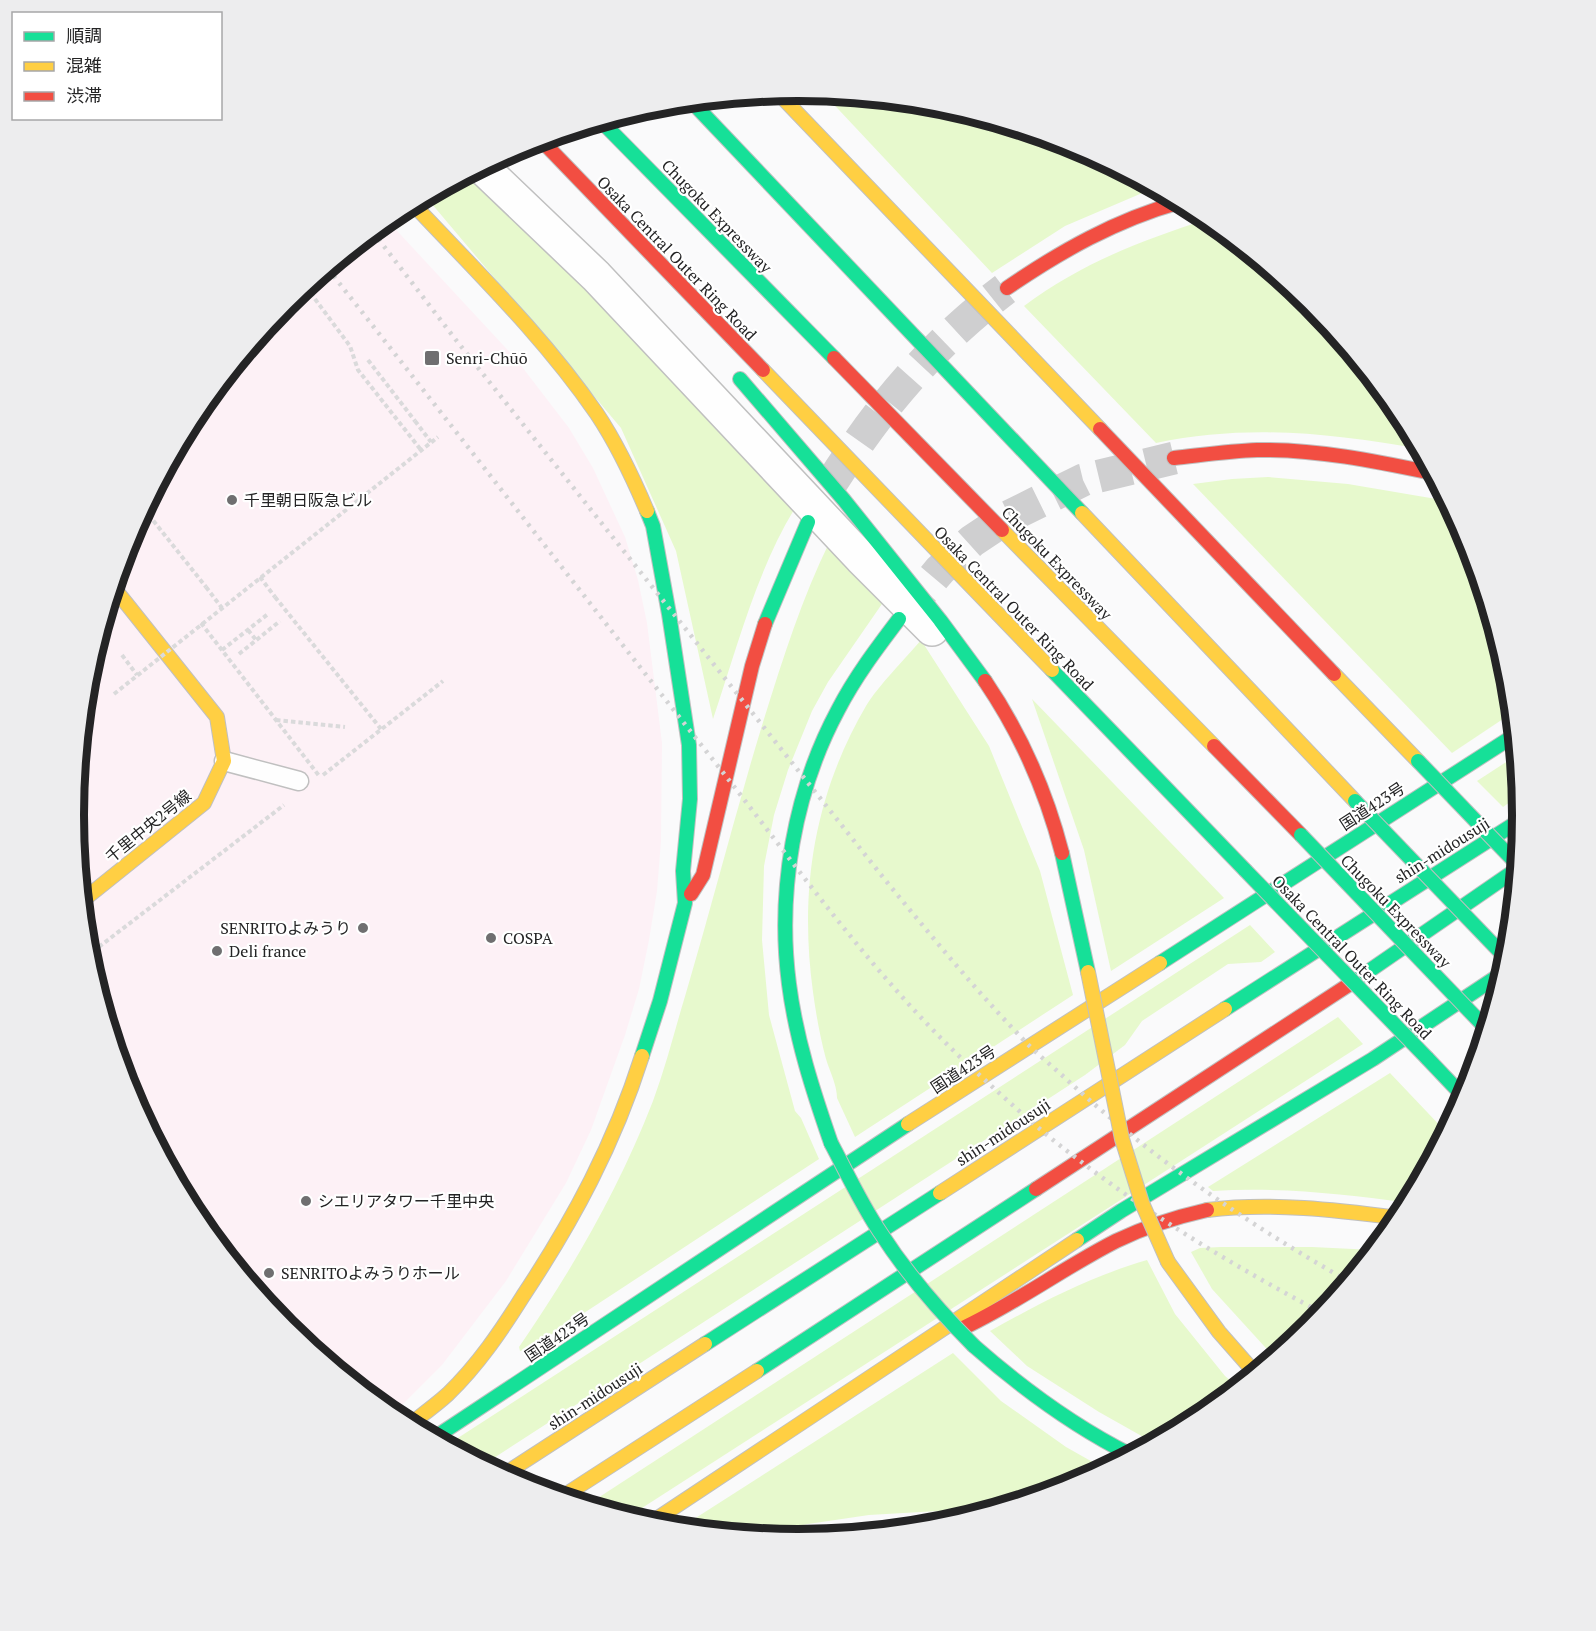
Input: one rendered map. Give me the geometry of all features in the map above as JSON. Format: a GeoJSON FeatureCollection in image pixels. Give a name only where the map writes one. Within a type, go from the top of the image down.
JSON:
{"type":"FeatureCollection","features":[{"type":"Feature","properties":{"kind":"main road"},"geometry":{"type":"LineString","coordinates":[[786,102],[1510,857]]}},
{"type":"Feature","properties":{"kind":"main road"},"geometry":{"type":"LineString","coordinates":[[699,109],[1499,950]]}},
{"type":"Feature","properties":{"kind":"main road","name":"Chugoku Expressway"},"geometry":{"type":"LineString","coordinates":[[607,128],[1301,835],[1481,1023]]}},
{"type":"Feature","properties":{"kind":"main road","name":"Osaka Central Outer Ring Road"},"geometry":{"type":"LineString","coordinates":[[548,147],[1457,1090]]}},
{"type":"Feature","properties":{"kind":"main road"},"geometry":{"type":"LineString","coordinates":[[596,198],[619,240]]}},
{"type":"Feature","properties":{"kind":"main road"},"geometry":{"type":"LineString","coordinates":[[1007,288],[1057,253],[1085,238],[1169,206]]}},
{"type":"Feature","properties":{"kind":"main road"},"geometry":{"type":"LineString","coordinates":[[417,1419],[448,1394],[479,1360],[527,1294],[585,1197],[610,1145],[631,1092],[660,1001],[685,903],[683,871],[690,799],[689,745],[685,710],[655,537],[632,475],[610,435],[566,372],[509,306],[419,211]]}},
{"type":"Feature","properties":{"kind":"main road"},"geometry":{"type":"LineString","coordinates":[[733,371],[853,510],[939,619],[987,684],[1035,770],[1070,884],[1122,1139],[1142,1203],[1168,1262],[1206,1316],[1250,1368]]}},
{"type":"Feature","properties":{"kind":"main road"},"geometry":{"type":"LineString","coordinates":[[1174,458],[1258,450],[1313,453],[1383,462],[1422,470]]}},
{"type":"Feature","properties":{"kind":"main road"},"geometry":{"type":"LineString","coordinates":[[685,903],[703,875],[752,666],[775,598],[808,522]]}},
{"type":"Feature","properties":{"kind":"main road"},"geometry":{"type":"LineString","coordinates":[[119,595],[217,717],[224,761]]}},
{"type":"Feature","properties":{"kind":"main road"},"geometry":{"type":"LineString","coordinates":[[899,618],[850,689],[831,724],[805,790],[789,851],[783,916],[790,999],[811,1090],[831,1143],[868,1213],[889,1246],[934,1303],[974,1346],[1018,1385],[1097,1439],[1123,1451]]}},
{"type":"Feature","properties":{"kind":"main road","name":"国道423号"},"geometry":{"type":"LineString","coordinates":[[441,1434],[885,1139],[1508,740]]}},
{"type":"Feature","properties":{"kind":"main road","name":"千里中央2号線"},"geometry":{"type":"LineString","coordinates":[[89,895],[204,803],[224,761]]}},
{"type":"Feature","properties":{"kind":"main road","name":"shin-midousuji"},"geometry":{"type":"LineString","coordinates":[[512,1469],[1512,826]]}},
{"type":"Feature","properties":{"kind":"main road"},"geometry":{"type":"LineString","coordinates":[[569,1492],[1319,1006],[1509,876]]}},
{"type":"Feature","properties":{"kind":"main road"},"geometry":{"type":"LineString","coordinates":[[661,1516],[1121,1211],[1373,1059],[1493,980]]}},
{"type":"Feature","properties":{"kind":"main road"},"geometry":{"type":"LineString","coordinates":[[914,1349],[991,1316],[1081,1261],[1139,1230],[1184,1215],[1239,1208],[1272,1208],[1336,1210],[1389,1217]]}},
{"type":"Feature","properties":{"kind":"street"},"geometry":{"type":"LineString","coordinates":[[488,172],[596,276],[861,558],[987,684]]}},
{"type":"Feature","properties":{"kind":"lane"},"geometry":{"type":"LineString","coordinates":[[224,761],[305,782]]}},
{"type":"Feature","properties":{"kind":"path"},"geometry":{"type":"LineString","coordinates":[[311,294],[350,346],[358,370],[421,450]]}},
{"type":"Feature","properties":{"kind":"path"},"geometry":{"type":"LineString","coordinates":[[368,360],[431,442]]}},
{"type":"Feature","properties":{"kind":"path"},"geometry":{"type":"LineString","coordinates":[[114,694],[438,437]]}},
{"type":"Feature","properties":{"kind":"path"},"geometry":{"type":"LineString","coordinates":[[150,517],[222,608]]}},
{"type":"Feature","properties":{"kind":"path"},"geometry":{"type":"LineString","coordinates":[[260,578],[381,729]]}},
{"type":"Feature","properties":{"kind":"path"},"geometry":{"type":"LineString","coordinates":[[222,650],[268,614]]}},
{"type":"Feature","properties":{"kind":"path"},"geometry":{"type":"LineString","coordinates":[[239,654],[280,621]]}},
{"type":"Feature","properties":{"kind":"path"},"geometry":{"type":"LineString","coordinates":[[201,623],[320,777]]}},
{"type":"Feature","properties":{"kind":"path"},"geometry":{"type":"LineString","coordinates":[[248,630],[256,640]]}},
{"type":"Feature","properties":{"kind":"path"},"geometry":{"type":"LineString","coordinates":[[122,654],[137,675]]}},
{"type":"Feature","properties":{"kind":"path"},"geometry":{"type":"LineString","coordinates":[[305,782],[320,777],[443,681]]}},
{"type":"Feature","properties":{"kind":"path"},"geometry":{"type":"LineString","coordinates":[[276,720],[345,727]]}},
{"type":"Feature","properties":{"kind":"path"},"geometry":{"type":"LineString","coordinates":[[97,948],[292,798]]}},
{"type":"Feature","properties":{"kind":"shaded area"},"geometry":{"type":"Polygon","coordinates":[[[394,227],[516,359],[569,428],[593,468],[625,537],[638,580],[647,623],[662,743],[661,841],[657,891],[639,989],[625,1035],[591,1130],[566,1183],[506,1281],[442,1365],[399,1408],[363,1382],[293,1320],[261,1286],[204,1212],[158,1131],[138,1089],[108,1000],[90,909],[84,816],[90,722],[108,631],[138,542],[180,458],[204,419],[261,345],[327,279],[394,227]]]}},
{"type":"Feature","properties":{"kind":"green space"},"geometry":{"type":"Polygon","coordinates":[[[832,102],[937,115],[983,126],[1028,139],[1071,156],[1145,192],[1065,226],[992,273],[832,102]]]}},
{"type":"Feature","properties":{"kind":"green space"},"geometry":{"type":"Polygon","coordinates":[[[472,180],[562,264],[795,508],[758,584],[713,719],[676,551],[621,428],[431,203],[472,180]]]}},
{"type":"Feature","properties":{"kind":"green space"},"geometry":{"type":"Polygon","coordinates":[[[1196,223],[1269,279],[1335,345],[1392,419],[1409,447],[1321,435],[1256,432],[1190,437],[1156,443],[1024,306],[1090,265],[1196,223]]]}},
{"type":"Feature","properties":{"kind":"green space"},"geometry":{"type":"Polygon","coordinates":[[[1268,477],[1348,484],[1438,499],[1458,542],[1488,631],[1505,718],[1452,753],[1193,484],[1268,477]]]}},
{"type":"Feature","properties":{"kind":"green space"},"geometry":{"type":"Polygon","coordinates":[[[830,541],[884,601],[828,682],[812,711],[788,770],[774,815],[764,866],[762,940],[769,1015],[795,1111],[801,1118],[819,1159],[526,1351],[520,1351],[519,1347],[576,1259],[610,1197],[653,1101],[771,696],[802,606],[830,541]]]}},
{"type":"Feature","properties":{"kind":"green space"},"geometry":{"type":"Polygon","coordinates":[[[921,640],[989,746],[1040,871],[1073,995],[855,1137],[837,1098],[817,1017],[809,954],[810,881],[823,809],[848,740],[871,698],[921,640]]]}},
{"type":"Feature","properties":{"kind":"green space"},"geometry":{"type":"Polygon","coordinates":[[[1032,699],[1224,898],[1111,971],[1084,850],[1032,699]]]}},
{"type":"Feature","properties":{"kind":"green space"},"geometry":{"type":"Polygon","coordinates":[[[1509,760],[1511,801],[1503,807],[1477,781],[1509,760]]]}},
{"type":"Feature","properties":{"kind":"green space"},"geometry":{"type":"Polygon","coordinates":[[[1250,925],[1275,952],[1261,962],[1228,964],[1142,1021],[1125,1045],[1085,1075],[491,1460],[454,1441],[1250,925]]]}},
{"type":"Feature","properties":{"kind":"green space"},"geometry":{"type":"Polygon","coordinates":[[[1338,1017],[1363,1044],[638,1511],[595,1500],[1338,1017]]]}},
{"type":"Feature","properties":{"kind":"green space"},"geometry":{"type":"Polygon","coordinates":[[[1390,1073],[1440,1126],[1398,1202],[1311,1192],[1213,1191],[1208,1187],[1390,1073]]]}},
{"type":"Feature","properties":{"kind":"green space"},"geometry":{"type":"Polygon","coordinates":[[[1312,1247],[1364,1250],[1335,1286],[1269,1352],[1212,1289],[1191,1252],[1200,1248],[1312,1247]]]}},
{"type":"Feature","properties":{"kind":"green space"},"geometry":{"type":"Polygon","coordinates":[[[1147,1260],[1175,1314],[1233,1382],[1146,1439],[1099,1412],[1027,1366],[990,1331],[1066,1291],[1105,1274],[1147,1260]]]}},
{"type":"Feature","properties":{"kind":"green space"},"geometry":{"type":"Polygon","coordinates":[[[953,1353],[1001,1401],[1066,1447],[1096,1464],[1028,1492],[956,1511],[869,1515],[781,1529],[691,1521],[953,1353]]]}},
{"type":"Feature","properties":{"kind":"tunnel"},"geometry":{"type":"LineString","coordinates":[[832,482],[869,427],[909,378],[954,332],[1005,289]]}},
{"type":"Feature","properties":{"kind":"tunnel"},"geometry":{"type":"LineString","coordinates":[[902,615],[940,570],[972,541],[1008,517],[1083,480],[1174,458]]}},
{"type":"Feature","properties":{"kind":"railway"},"geometry":{"type":"LineString","coordinates":[[378,238],[886,881],[1024,1041],[1098,1107],[1166,1162],[1273,1236],[1342,1277]]}},
{"type":"Feature","properties":{"kind":"railway"},"geometry":{"type":"LineString","coordinates":[[332,275],[844,928],[875,966],[940,1037],[1037,1126],[1104,1179],[1195,1240],[1314,1309]]}},
{"type":"Feature","properties":{"kind":"traffic: fast"},"geometry":{"type":"LineString","coordinates":[[699,109],[1082,513]]}},
{"type":"Feature","properties":{"kind":"traffic: fast"},"geometry":{"type":"LineString","coordinates":[[607,128],[834,358]]}},
{"type":"Feature","properties":{"kind":"traffic: fast"},"geometry":{"type":"LineString","coordinates":[[740,379],[844,500],[940,620],[985,681]]}},
{"type":"Feature","properties":{"kind":"traffic: fast"},"geometry":{"type":"LineString","coordinates":[[642,1056],[660,1001],[685,903],[683,871],[690,799],[689,745],[669,614],[653,526],[647,511]]}},
{"type":"Feature","properties":{"kind":"traffic: fast"},"geometry":{"type":"LineString","coordinates":[[765,624],[808,522]]}},
{"type":"Feature","properties":{"kind":"traffic: fast"},"geometry":{"type":"LineString","coordinates":[[831,1143],[806,1065],[789,984],[785,914],[792,843],[810,774],[838,710],[899,619]]}},
{"type":"Feature","properties":{"kind":"traffic: fast"},"geometry":{"type":"LineString","coordinates":[[1052,670],[1245,870]]}},
{"type":"Feature","properties":{"kind":"traffic: fast"},"geometry":{"type":"LineString","coordinates":[[1160,963],[1508,740]]}},
{"type":"Feature","properties":{"kind":"traffic: fast"},"geometry":{"type":"LineString","coordinates":[[1418,761],[1510,857]]}},
{"type":"Feature","properties":{"kind":"traffic: fast"},"geometry":{"type":"LineString","coordinates":[[1355,801],[1499,950]]}},
{"type":"Feature","properties":{"kind":"traffic: fast"},"geometry":{"type":"LineString","coordinates":[[1225,1009],[1512,826]]}},
{"type":"Feature","properties":{"kind":"traffic: fast"},"geometry":{"type":"LineString","coordinates":[[1301,835],[1481,1023]]}},
{"type":"Feature","properties":{"kind":"traffic: fast"},"geometry":{"type":"LineString","coordinates":[[1062,853],[1088,972]]}},
{"type":"Feature","properties":{"kind":"traffic: fast"},"geometry":{"type":"LineString","coordinates":[[1245,870],[1427,1058]]}},
{"type":"Feature","properties":{"kind":"traffic: fast"},"geometry":{"type":"LineString","coordinates":[[1353,982],[1509,875]]}},
{"type":"Feature","properties":{"kind":"traffic: fast"},"geometry":{"type":"LineString","coordinates":[[1077,1240],[1373,1059],[1493,980]]}},
{"type":"Feature","properties":{"kind":"traffic: fast"},"geometry":{"type":"LineString","coordinates":[[1427,1058],[1457,1090]]}},
{"type":"Feature","properties":{"kind":"traffic: fast"},"geometry":{"type":"LineString","coordinates":[[441,1434],[908,1124]]}},
{"type":"Feature","properties":{"kind":"traffic: fast"},"geometry":{"type":"LineString","coordinates":[[831,1143],[890,1248],[924,1292],[974,1346]]}},
{"type":"Feature","properties":{"kind":"traffic: fast"},"geometry":{"type":"LineString","coordinates":[[757,1371],[1036,1189]]}},
{"type":"Feature","properties":{"kind":"traffic: fast"},"geometry":{"type":"LineString","coordinates":[[705,1344],[940,1193]]}},
{"type":"Feature","properties":{"kind":"traffic: fast"},"geometry":{"type":"LineString","coordinates":[[974,1346],[1049,1406],[1123,1451]]}},
{"type":"Feature","properties":{"kind":"traffic: slow"},"geometry":{"type":"LineString","coordinates":[[786,102],[1100,429]]}},
{"type":"Feature","properties":{"kind":"traffic: slow"},"geometry":{"type":"LineString","coordinates":[[419,211],[509,306],[577,386],[611,437],[647,511]]}},
{"type":"Feature","properties":{"kind":"traffic: slow"},"geometry":{"type":"LineString","coordinates":[[763,370],[1052,670]]}},
{"type":"Feature","properties":{"kind":"traffic: slow"},"geometry":{"type":"LineString","coordinates":[[1082,513],[1355,801]]}},
{"type":"Feature","properties":{"kind":"traffic: slow"},"geometry":{"type":"LineString","coordinates":[[1002,530],[1214,746]]}},
{"type":"Feature","properties":{"kind":"traffic: slow"},"geometry":{"type":"LineString","coordinates":[[89,895],[204,803],[224,761],[217,717],[119,595]]}},
{"type":"Feature","properties":{"kind":"traffic: slow"},"geometry":{"type":"LineString","coordinates":[[1334,674],[1418,761]]}},
{"type":"Feature","properties":{"kind":"traffic: slow"},"geometry":{"type":"LineString","coordinates":[[908,1124],[1160,963]]}},
{"type":"Feature","properties":{"kind":"traffic: slow"},"geometry":{"type":"LineString","coordinates":[[1088,972],[1122,1139],[1142,1203],[1168,1262]]}},
{"type":"Feature","properties":{"kind":"traffic: slow"},"geometry":{"type":"LineString","coordinates":[[940,1193],[1225,1009]]}},
{"type":"Feature","properties":{"kind":"traffic: slow"},"geometry":{"type":"LineString","coordinates":[[417,1419],[448,1394],[479,1359],[498,1335],[542,1267],[591,1180],[619,1120],[642,1056]]}},
{"type":"Feature","properties":{"kind":"traffic: slow"},"geometry":{"type":"LineString","coordinates":[[1207,1210],[1280,1207],[1389,1217]]}},
{"type":"Feature","properties":{"kind":"traffic: slow"},"geometry":{"type":"LineString","coordinates":[[661,1516],[1077,1240]]}},
{"type":"Feature","properties":{"kind":"traffic: slow"},"geometry":{"type":"LineString","coordinates":[[1168,1262],[1219,1332],[1250,1368]]}},
{"type":"Feature","properties":{"kind":"traffic: slow"},"geometry":{"type":"LineString","coordinates":[[512,1469],[705,1344]]}},
{"type":"Feature","properties":{"kind":"traffic: slow"},"geometry":{"type":"LineString","coordinates":[[569,1492],[757,1371]]}},
{"type":"Feature","properties":{"kind":"traffic: jam"},"geometry":{"type":"LineString","coordinates":[[548,147],[763,370]]}},
{"type":"Feature","properties":{"kind":"traffic: jam"},"geometry":{"type":"LineString","coordinates":[[1007,288],[1048,261],[1111,227],[1168,205]]}},
{"type":"Feature","properties":{"kind":"traffic: jam"},"geometry":{"type":"LineString","coordinates":[[834,358],[1002,530]]}},
{"type":"Feature","properties":{"kind":"traffic: jam"},"geometry":{"type":"LineString","coordinates":[[1100,429],[1334,674]]}},
{"type":"Feature","properties":{"kind":"traffic: jam"},"geometry":{"type":"LineString","coordinates":[[1174,458],[1226,452],[1301,451],[1367,460],[1423,471]]}},
{"type":"Feature","properties":{"kind":"traffic: jam"},"geometry":{"type":"LineString","coordinates":[[691,894],[703,875],[752,666],[765,624]]}},
{"type":"Feature","properties":{"kind":"traffic: jam"},"geometry":{"type":"LineString","coordinates":[[985,681],[1010,722],[1031,764],[1048,807],[1062,853]]}},
{"type":"Feature","properties":{"kind":"traffic: jam"},"geometry":{"type":"LineString","coordinates":[[1214,746],[1301,835]]}},
{"type":"Feature","properties":{"kind":"traffic: jam"},"geometry":{"type":"LineString","coordinates":[[1036,1189],[1353,982]]}},
{"type":"Feature","properties":{"kind":"traffic: jam"},"geometry":{"type":"LineString","coordinates":[[961,1329],[1116,1241],[1161,1223],[1207,1210]]}},
{"type":"Feature","properties":{"kind":"place","name":"Senri-Chūō"},"geometry":{"type":"Point","coordinates":[432,358]}},
{"type":"Feature","properties":{"kind":"place","name":"千里朝日阪急ビル"},"geometry":{"type":"Point","coordinates":[232,500]}},
{"type":"Feature","properties":{"kind":"place","name":"SENRITOよみうり"},"geometry":{"type":"Point","coordinates":[363,928]}},
{"type":"Feature","properties":{"kind":"place","name":"COSPA"},"geometry":{"type":"Point","coordinates":[491,938]}},
{"type":"Feature","properties":{"kind":"place","name":"Deli france"},"geometry":{"type":"Point","coordinates":[217,951]}},
{"type":"Feature","properties":{"kind":"place","name":"シエリアタワー千里中央"},"geometry":{"type":"Point","coordinates":[306,1201]}},
{"type":"Feature","properties":{"kind":"place","name":"SENRITOよみうりホール"},"geometry":{"type":"Point","coordinates":[269,1273]}}]}
